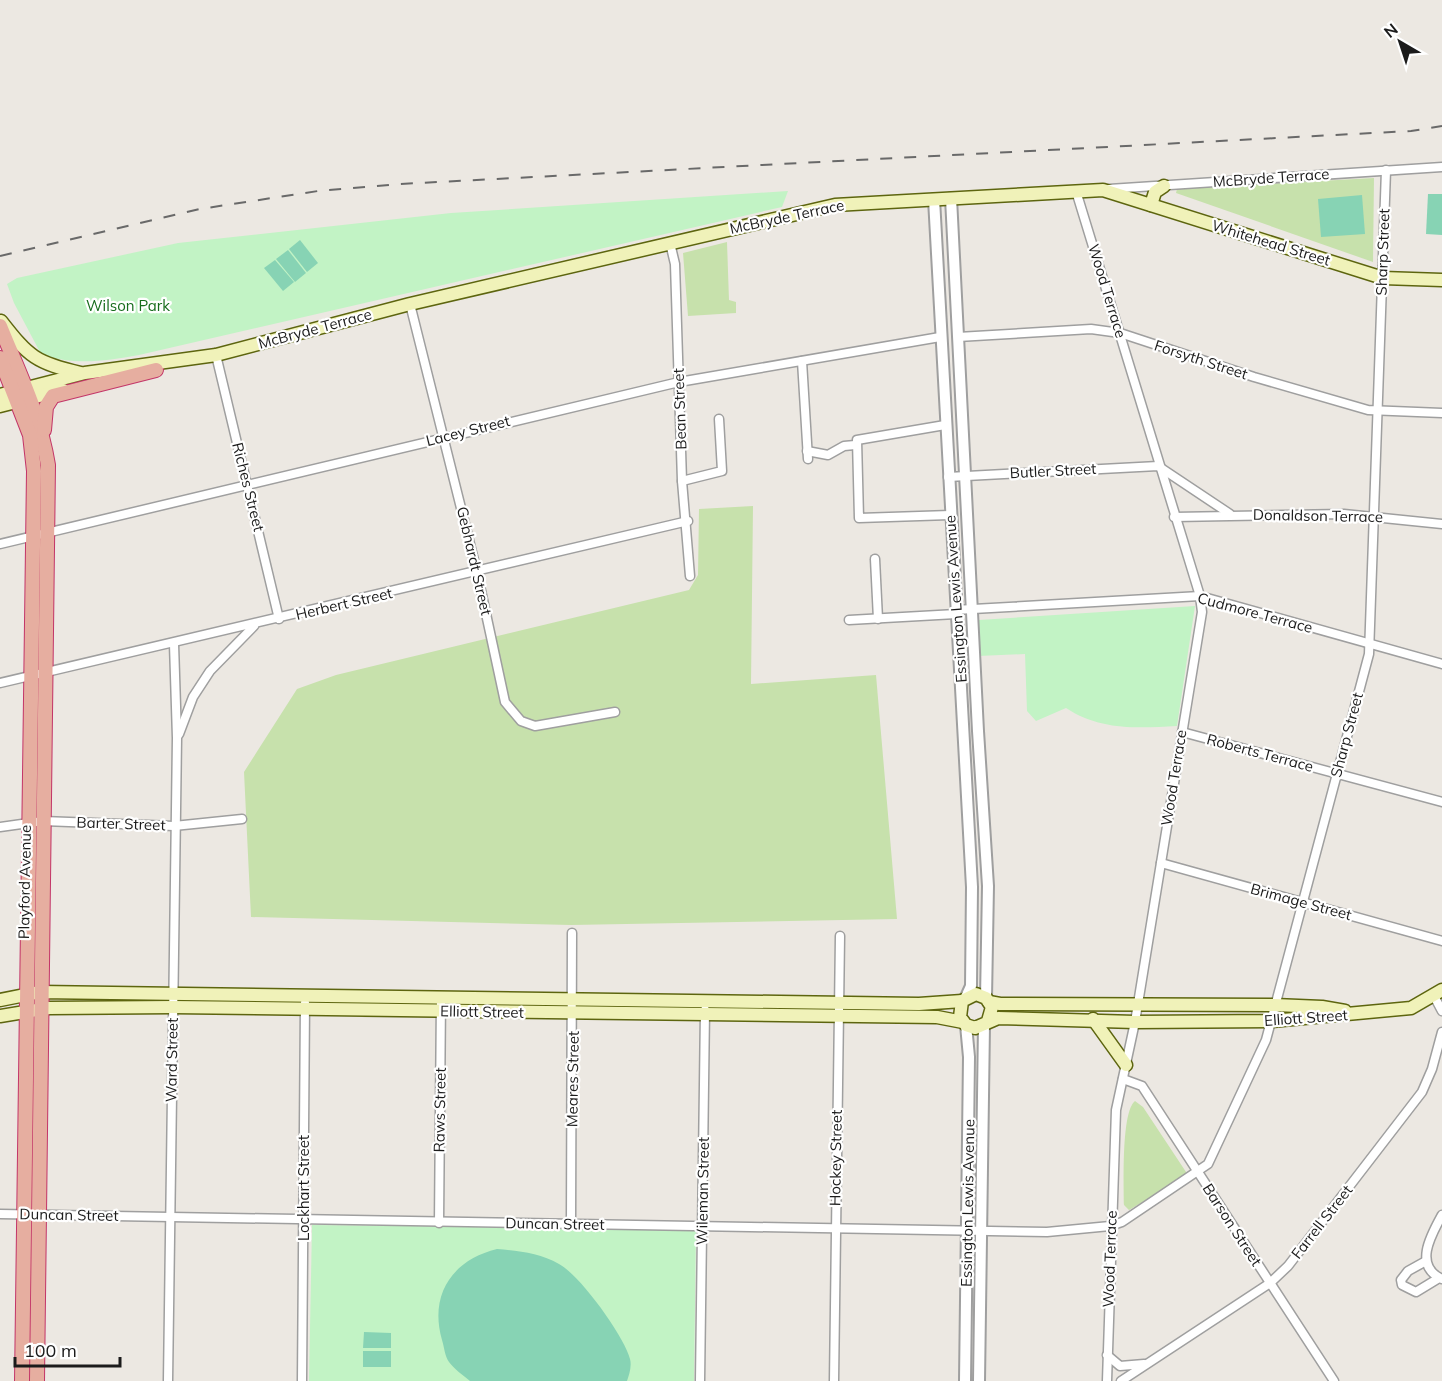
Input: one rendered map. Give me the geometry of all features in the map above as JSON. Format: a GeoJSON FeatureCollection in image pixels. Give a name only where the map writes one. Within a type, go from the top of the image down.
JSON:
{"type":"FeatureCollection","features":[{"type":"Feature","properties":{"kind":"highway"},"geometry":{"type":"LineString","coordinates":[[0,326],[23,394]]}},
{"type":"Feature","properties":{"kind":"highway"},"geometry":{"type":"LineString","coordinates":[[0,358],[23,394]]}},
{"type":"Feature","properties":{"kind":"highway"},"geometry":{"type":"LineString","coordinates":[[44,438],[46,407],[53,396],[156,370]]}},
{"type":"Feature","properties":{"kind":"highway","name":"Playford Avenue"},"geometry":{"type":"LineString","coordinates":[[22,1381],[31,1214],[36,822],[45,674],[49,533],[48,465],[44,438],[23,394]]}},
{"type":"Feature","properties":{"kind":"highway","name":"Playford Avenue"},"geometry":{"type":"LineString","coordinates":[[23,394],[33,462],[30,676],[36,822]]}},
{"type":"Feature","properties":{"kind":"highway","name":"Playford Avenue"},"geometry":{"type":"LineString","coordinates":[[31,1214],[37,1381]]}},
{"type":"Feature","properties":{"kind":"main road"},"geometry":{"type":"LineString","coordinates":[[1150,205],[1155,192],[1164,186]]}},
{"type":"Feature","properties":{"kind":"main road","name":"Whitehead Street"},"geometry":{"type":"LineString","coordinates":[[1103,190],[1383,278],[1442,280]]}},
{"type":"Feature","properties":{"kind":"main road","name":"McBryde Terrace"},"geometry":{"type":"LineString","coordinates":[[0,406],[23,394],[85,374],[216,355],[410,304],[835,205],[1103,190]]}},
{"type":"Feature","properties":{"kind":"main road"},"geometry":{"type":"LineString","coordinates":[[0,320],[21,347],[36,360],[85,374]]}},
{"type":"Feature","properties":{"kind":"main road","name":"McBryde Terrace"},"geometry":{"type":"LineString","coordinates":[[0,395],[23,394],[156,370],[183,361]]}},
{"type":"Feature","properties":{"kind":"main road"},"geometry":{"type":"LineString","coordinates":[[0,411],[11,411],[23,421],[33,462]]}},
{"type":"Feature","properties":{"kind":"main road","name":"Elliott Street"},"geometry":{"type":"LineString","coordinates":[[0,1000],[33,993],[919,1004],[964,999]]}},
{"type":"Feature","properties":{"kind":"main road"},"geometry":{"type":"LineString","coordinates":[[1361,1014],[1411,1008],[1438,993]]}},
{"type":"Feature","properties":{"kind":"main road"},"geometry":{"type":"LineString","coordinates":[[976,994],[988,1000],[992,1012],[986,1023],[975,1028],[965,1023],[959,1012],[964,999],[976,994]]}},
{"type":"Feature","properties":{"kind":"main road","name":"Elliott Street"},"geometry":{"type":"LineString","coordinates":[[988,1000],[1000,1004],[1275,1005],[1322,1007],[1361,1014]]}},
{"type":"Feature","properties":{"kind":"main road","name":"Elliott Street"},"geometry":{"type":"LineString","coordinates":[[0,1016],[33,1010],[172,1007],[937,1017],[965,1023]]}},
{"type":"Feature","properties":{"kind":"main road","name":"Elliott Street"},"geometry":{"type":"LineString","coordinates":[[986,1023],[998,1018],[1135,1022],[1272,1021],[1361,1014]]}},
{"type":"Feature","properties":{"kind":"main road"},"geometry":{"type":"LineString","coordinates":[[1093,1019],[1126,1065]]}},
{"type":"Feature","properties":{"kind":"street","name":"McBryde Terrace"},"geometry":{"type":"LineString","coordinates":[[1103,190],[1442,167]]}},
{"type":"Feature","properties":{"kind":"street","name":"Sharp Street"},"geometry":{"type":"LineString","coordinates":[[1110,1226],[1122,1222],[1208,1164],[1266,1040],[1369,654],[1386,170]]}},
{"type":"Feature","properties":{"kind":"street","name":"Wood Terrace"},"geometry":{"type":"LineString","coordinates":[[1076,191],[1158,466],[1200,596],[1202,612],[1135,1022],[1116,1110],[1110,1226],[1107,1381]]}},
{"type":"Feature","properties":{"kind":"street","name":"Essington Lewis Avenue"},"geometry":{"type":"LineString","coordinates":[[951,198],[988,886],[988,1000]]}},
{"type":"Feature","properties":{"kind":"street","name":"Essington Lewis Avenue"},"geometry":{"type":"LineString","coordinates":[[934,199],[972,887],[971,986],[964,999]]}},
{"type":"Feature","properties":{"kind":"street","name":"Bean Street"},"geometry":{"type":"LineString","coordinates":[[670,243],[675,264],[682,481],[688,521],[690,576]]}},
{"type":"Feature","properties":{"kind":"street","name":"Gebhardt Street"},"geometry":{"type":"LineString","coordinates":[[410,304],[477,572],[505,702],[516,717],[535,726],[615,712]]}},
{"type":"Feature","properties":{"kind":"street","name":"Forsyth Street"},"geometry":{"type":"LineString","coordinates":[[958,337],[1091,329],[1120,333],[1254,377],[1368,410],[1442,413]]}},
{"type":"Feature","properties":{"kind":"street"},"geometry":{"type":"LineString","coordinates":[[940,337],[958,337]]}},
{"type":"Feature","properties":{"kind":"street","name":"Lacey Street"},"geometry":{"type":"LineString","coordinates":[[0,544],[679,382],[940,337]]}},
{"type":"Feature","properties":{"kind":"street","name":"Riches Street"},"geometry":{"type":"LineString","coordinates":[[216,355],[279,619]]}},
{"type":"Feature","properties":{"kind":"street"},"geometry":{"type":"LineString","coordinates":[[801,361],[807,455],[830,455],[844,446],[855,445]]}},
{"type":"Feature","properties":{"kind":"street"},"geometry":{"type":"LineString","coordinates":[[682,481],[722,471],[719,419]]}},
{"type":"Feature","properties":{"kind":"street"},"geometry":{"type":"LineString","coordinates":[[945,425],[857,440],[855,445],[859,519],[950,515]]}},
{"type":"Feature","properties":{"kind":"street"},"geometry":{"type":"LineString","coordinates":[[1158,466],[1230,514]]}},
{"type":"Feature","properties":{"kind":"street","name":"Butler Street"},"geometry":{"type":"LineString","coordinates":[[948,477],[1158,466]]}},
{"type":"Feature","properties":{"kind":"street","name":"Donaldson Terrace"},"geometry":{"type":"LineString","coordinates":[[1174,517],[1230,514],[1373,515],[1442,524]]}},
{"type":"Feature","properties":{"kind":"street","name":"Herbert Street"},"geometry":{"type":"LineString","coordinates":[[0,683],[174,644],[688,521]]}},
{"type":"Feature","properties":{"kind":"street"},"geometry":{"type":"LineString","coordinates":[[875,560],[878,619]]}},
{"type":"Feature","properties":{"kind":"street","name":"Cudmore Terrace"},"geometry":{"type":"LineString","coordinates":[[849,620],[972,609],[1200,596],[1442,664]]}},
{"type":"Feature","properties":{"kind":"street","name":"Ward Street"},"geometry":{"type":"LineString","coordinates":[[177,738],[193,697],[210,671],[254,625]]}},
{"type":"Feature","properties":{"kind":"street","name":"Ward Street"},"geometry":{"type":"LineString","coordinates":[[168,1381],[177,738],[174,644]]}},
{"type":"Feature","properties":{"kind":"street","name":"Roberts Terrace"},"geometry":{"type":"LineString","coordinates":[[1182,732],[1442,802]]}},
{"type":"Feature","properties":{"kind":"street","name":"Barter Street"},"geometry":{"type":"LineString","coordinates":[[0,827],[36,822],[174,826],[242,819]]}},
{"type":"Feature","properties":{"kind":"street","name":"Brimage Street"},"geometry":{"type":"LineString","coordinates":[[1161,864],[1442,941]]}},
{"type":"Feature","properties":{"kind":"street","name":"Meares Street"},"geometry":{"type":"LineString","coordinates":[[571,1224],[572,933]]}},
{"type":"Feature","properties":{"kind":"street","name":"Hockey Street"},"geometry":{"type":"LineString","coordinates":[[834,1381],[840,936]]}},
{"type":"Feature","properties":{"kind":"street"},"geometry":{"type":"LineString","coordinates":[[1438,993],[1442,1011]]}},
{"type":"Feature","properties":{"kind":"street","name":"Lockhart Street"},"geometry":{"type":"LineString","coordinates":[[302,1381],[304,995]]}},
{"type":"Feature","properties":{"kind":"street","name":"Raws Street"},"geometry":{"type":"LineString","coordinates":[[439,1223],[441,997]]}},
{"type":"Feature","properties":{"kind":"street","name":"Wileman Street"},"geometry":{"type":"LineString","coordinates":[[699,1381],[705,1000]]}},
{"type":"Feature","properties":{"kind":"street","name":"Essington Lewis Avenue"},"geometry":{"type":"LineString","coordinates":[[965,1023],[969,1057],[965,1381]]}},
{"type":"Feature","properties":{"kind":"street","name":"Essington Lewis Avenue"},"geometry":{"type":"LineString","coordinates":[[979,1381],[986,1023]]}},
{"type":"Feature","properties":{"kind":"street","name":"Farrell Street"},"geometry":{"type":"LineString","coordinates":[[1121,1381],[1270,1283],[1288,1266],[1422,1092],[1430,1075],[1442,1032]]}},
{"type":"Feature","properties":{"kind":"street","name":"Barson Street"},"geometry":{"type":"LineString","coordinates":[[1123,1079],[1142,1086],[1334,1381]]}},
{"type":"Feature","properties":{"kind":"street","name":"Duncan Street"},"geometry":{"type":"LineString","coordinates":[[0,1214],[702,1227],[981,1228],[1047,1232],[1110,1226]]}},
{"type":"Feature","properties":{"kind":"street"},"geometry":{"type":"LineString","coordinates":[[1426,1261],[1405,1274],[1401,1280],[1402,1285],[1416,1292],[1441,1279],[1431,1271],[1426,1261],[1431,1234],[1442,1215]]}},
{"type":"Feature","properties":{"kind":"street"},"geometry":{"type":"LineString","coordinates":[[1107,1355],[1120,1366],[1147,1364]]}},
{"type":"Feature","properties":{"kind":"green space"},"geometry":{"type":"Polygon","coordinates":[[[1374,178],[1373,262],[1176,193],[1177,189],[1374,178]]]}},
{"type":"Feature","properties":{"kind":"green space","name":"Wilson Park"},"geometry":{"type":"Polygon","coordinates":[[[788,191],[782,207],[114,359],[78,361],[41,354],[14,303],[7,284],[17,278],[178,243],[451,213],[788,191]]]}},
{"type":"Feature","properties":{"kind":"green space"},"geometry":{"type":"Polygon","coordinates":[[[1428,194],[1442,194],[1442,235],[1426,234],[1428,194]]]}},
{"type":"Feature","properties":{"kind":"green space"},"geometry":{"type":"Polygon","coordinates":[[[1362,195],[1365,234],[1321,237],[1318,199],[1362,195]]]}},
{"type":"Feature","properties":{"kind":"green space"},"geometry":{"type":"Polygon","coordinates":[[[300,240],[318,263],[307,272],[289,249],[300,240]]]}},
{"type":"Feature","properties":{"kind":"green space"},"geometry":{"type":"Polygon","coordinates":[[[727,242],[729,300],[736,302],[736,313],[688,316],[683,253],[727,242]]]}},
{"type":"Feature","properties":{"kind":"green space"},"geometry":{"type":"Polygon","coordinates":[[[288,250],[306,273],[295,282],[276,259],[288,250]]]}},
{"type":"Feature","properties":{"kind":"green space"},"geometry":{"type":"Polygon","coordinates":[[[275,260],[294,282],[283,291],[264,268],[275,260]]]}},
{"type":"Feature","properties":{"kind":"green space"},"geometry":{"type":"Polygon","coordinates":[[[753,506],[751,684],[876,675],[897,919],[571,925],[251,917],[244,772],[297,689],[336,675],[689,590],[698,575],[699,509],[753,506]]]}},
{"type":"Feature","properties":{"kind":"green space"},"geometry":{"type":"Polygon","coordinates":[[[1195,606],[1177,726],[1134,727],[1106,724],[1093,721],[1066,708],[1036,721],[1027,711],[1025,654],[978,656],[979,620],[1195,606]]]}},
{"type":"Feature","properties":{"kind":"green space"},"geometry":{"type":"Polygon","coordinates":[[[1135,1101],[1143,1107],[1188,1175],[1129,1210],[1124,1205],[1124,1150],[1127,1119],[1135,1101]]]}},
{"type":"Feature","properties":{"kind":"green space"},"geometry":{"type":"Polygon","coordinates":[[[312,1225],[696,1229],[694,1381],[309,1381],[312,1225]]]}},
{"type":"Feature","properties":{"kind":"green space"},"geometry":{"type":"Polygon","coordinates":[[[497,1249],[544,1257],[568,1270],[578,1280],[620,1336],[631,1365],[627,1381],[470,1381],[453,1367],[446,1357],[439,1324],[442,1294],[456,1271],[481,1254],[497,1249]]]}},
{"type":"Feature","properties":{"kind":"green space"},"geometry":{"type":"Polygon","coordinates":[[[364,1332],[391,1333],[391,1348],[363,1348],[364,1332]]]}},
{"type":"Feature","properties":{"kind":"green space"},"geometry":{"type":"Polygon","coordinates":[[[363,1351],[391,1351],[391,1367],[363,1367],[363,1351]]]}},
{"type":"Feature","properties":{"kind":"railway"},"geometry":{"type":"LineString","coordinates":[[0,256],[200,209],[318,191],[400,184],[1411,131],[1442,126]]}}]}
